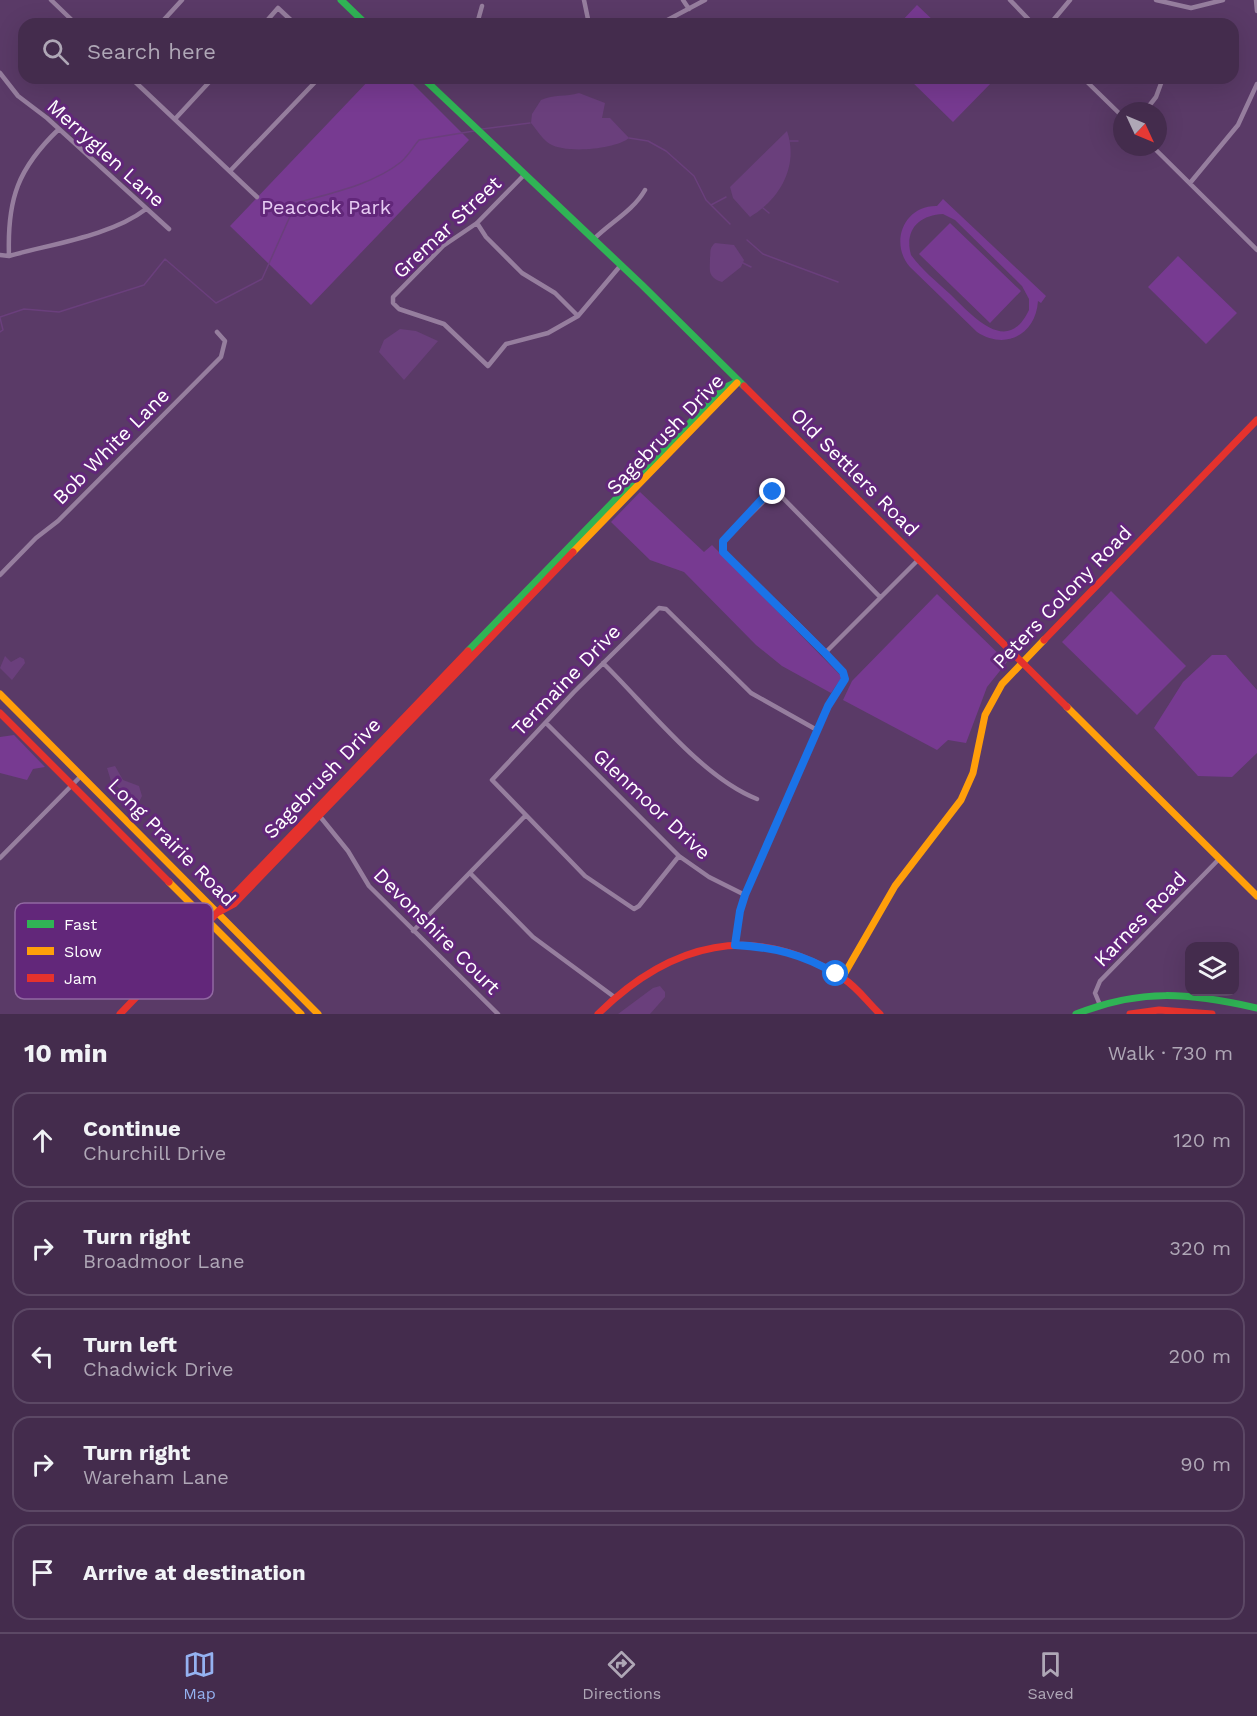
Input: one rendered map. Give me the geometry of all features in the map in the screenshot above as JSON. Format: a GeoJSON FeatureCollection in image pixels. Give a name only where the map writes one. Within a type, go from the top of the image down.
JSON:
{"type":"FeatureCollection","features":[{"type":"Feature","properties":{"kind":"main road"},"geometry":{"type":"LineString","coordinates":[[341,0],[360,18]]}},
{"type":"Feature","properties":{"kind":"main road","name":"Old Settlers Road"},"geometry":{"type":"LineString","coordinates":[[429,84],[621,265],[1022,660],[1257,896]]}},
{"type":"Feature","properties":{"kind":"main road","name":"Sagebrush Drive"},"geometry":{"type":"LineString","coordinates":[[218,912],[234,904],[273,864],[317,813],[568,554],[724,388],[739,381]]}},
{"type":"Feature","properties":{"kind":"main road","name":"Peters Colony Road"},"geometry":{"type":"LineString","coordinates":[[842,978],[896,886],[961,800],[973,772],[989,707],[1002,684],[1022,660],[1257,420]]}},
{"type":"Feature","properties":{"kind":"main road","name":"Long Prairie Road"},"geometry":{"type":"LineString","coordinates":[[0,694],[209,903]]}},
{"type":"Feature","properties":{"kind":"main road","name":"Long Prairie Road"},"geometry":{"type":"LineString","coordinates":[[0,713],[191,903]]}},
{"type":"Feature","properties":{"kind":"main road","name":"Sagebrush Drive"},"geometry":{"type":"LineString","coordinates":[[213,918],[225,902],[286,840],[317,813]]}},
{"type":"Feature","properties":{"kind":"main road"},"geometry":{"type":"LineString","coordinates":[[273,864],[272,859],[286,840]]}},
{"type":"Feature","properties":{"kind":"main road","name":"Long Prairie Road"},"geometry":{"type":"LineString","coordinates":[[213,907],[318,1014]]}},
{"type":"Feature","properties":{"kind":"main road","name":"Long Prairie Road"},"geometry":{"type":"LineString","coordinates":[[213,925],[301,1014]]}},
{"type":"Feature","properties":{"kind":"main road"},"geometry":{"type":"LineString","coordinates":[[598,1014],[629,982],[666,961],[714,947],[735,945],[781,950],[821,965],[842,978],[879,1014]]}},
{"type":"Feature","properties":{"kind":"main road"},"geometry":{"type":"LineString","coordinates":[[1076,1014],[1100,1005],[1154,993],[1196,993],[1257,1008]]}},
{"type":"Feature","properties":{"kind":"main road"},"geometry":{"type":"LineString","coordinates":[[1130,1014],[1160,1010],[1213,1014],[1216,998]]}},
{"type":"Feature","properties":{"kind":"main road","name":"Sagebrush Drive"},"geometry":{"type":"LineString","coordinates":[[120,1014],[135,999]]}},
{"type":"Feature","properties":{"kind":"street"},"geometry":{"type":"LineString","coordinates":[[51,0],[70,18]]}},
{"type":"Feature","properties":{"kind":"street"},"geometry":{"type":"LineString","coordinates":[[165,18],[182,0]]}},
{"type":"Feature","properties":{"kind":"street"},"geometry":{"type":"LineString","coordinates":[[584,0],[588,18]]}},
{"type":"Feature","properties":{"kind":"street"},"geometry":{"type":"LineString","coordinates":[[684,0],[689,9]]}},
{"type":"Feature","properties":{"kind":"street"},"geometry":{"type":"LineString","coordinates":[[672,18],[705,0]]}},
{"type":"Feature","properties":{"kind":"street"},"geometry":{"type":"LineString","coordinates":[[1010,0],[1027,18]]}},
{"type":"Feature","properties":{"kind":"street"},"geometry":{"type":"LineString","coordinates":[[1055,18],[1070,0]]}},
{"type":"Feature","properties":{"kind":"street"},"geometry":{"type":"LineString","coordinates":[[1156,0],[1191,8],[1223,0]]}},
{"type":"Feature","properties":{"kind":"street"},"geometry":{"type":"LineString","coordinates":[[1256,0],[1257,11]]}},
{"type":"Feature","properties":{"kind":"street"},"geometry":{"type":"LineString","coordinates":[[479,18],[482,6]]}},
{"type":"Feature","properties":{"kind":"street"},"geometry":{"type":"LineString","coordinates":[[269,18],[278,8],[289,18]]}},
{"type":"Feature","properties":{"kind":"street","name":"Merryglen Lane"},"geometry":{"type":"LineString","coordinates":[[0,73],[18,96],[59,129],[169,229]]}},
{"type":"Feature","properties":{"kind":"street"},"geometry":{"type":"LineString","coordinates":[[137,84],[257,197]]}},
{"type":"Feature","properties":{"kind":"street"},"geometry":{"type":"LineString","coordinates":[[175,119],[207,84]]}},
{"type":"Feature","properties":{"kind":"street"},"geometry":{"type":"LineString","coordinates":[[230,171],[313,84]]}},
{"type":"Feature","properties":{"kind":"street"},"geometry":{"type":"LineString","coordinates":[[1089,84],[1113,107]]}},
{"type":"Feature","properties":{"kind":"street"},"geometry":{"type":"LineString","coordinates":[[1152,102],[1161,84]]}},
{"type":"Feature","properties":{"kind":"street"},"geometry":{"type":"LineString","coordinates":[[1190,183],[1238,125],[1257,84]]}},
{"type":"Feature","properties":{"kind":"street"},"geometry":{"type":"LineString","coordinates":[[9,255],[7,222],[22,173],[40,147],[59,129]]}},
{"type":"Feature","properties":{"kind":"street"},"geometry":{"type":"LineString","coordinates":[[1163,156],[1257,250]]}},
{"type":"Feature","properties":{"kind":"street","name":"Gremar Street"},"geometry":{"type":"LineString","coordinates":[[525,174],[477,223],[443,246],[393,297],[393,303],[399,309],[444,324],[488,366],[506,344],[548,333],[578,316]]}},
{"type":"Feature","properties":{"kind":"street"},"geometry":{"type":"LineString","coordinates":[[594,239],[611,222],[632,208],[645,189]]}},
{"type":"Feature","properties":{"kind":"street"},"geometry":{"type":"LineString","coordinates":[[0,255],[9,255],[112,227],[133,218],[146,209]]}},
{"type":"Feature","properties":{"kind":"street"},"geometry":{"type":"LineString","coordinates":[[477,223],[486,237],[522,273],[555,293],[578,316],[621,265]]}},
{"type":"Feature","properties":{"kind":"street"},"geometry":{"type":"LineString","coordinates":[[1251,244],[1257,238]]}},
{"type":"Feature","properties":{"kind":"street","name":"Bob White Lane"},"geometry":{"type":"LineString","coordinates":[[0,575],[36,538],[58,521],[221,357],[225,341],[217,332]]}},
{"type":"Feature","properties":{"kind":"street"},"geometry":{"type":"LineString","coordinates":[[735,945],[745,895],[817,730],[831,700],[845,679],[843,672],[727,556],[722,546],[727,536],[764,497],[773,492],[779,494],[880,597]]}},
{"type":"Feature","properties":{"kind":"street"},"geometry":{"type":"LineString","coordinates":[[825,653],[919,559]]}},
{"type":"Feature","properties":{"kind":"street","name":"Termaine Drive"},"geometry":{"type":"LineString","coordinates":[[525,816],[492,780],[603,663],[660,608],[666,609],[751,693],[817,730]]}},
{"type":"Feature","properties":{"kind":"street"},"geometry":{"type":"LineString","coordinates":[[603,663],[710,771],[742,793],[757,799]]}},
{"type":"Feature","properties":{"kind":"street","name":"Glenmoor Drive"},"geometry":{"type":"LineString","coordinates":[[546,723],[679,856],[709,877],[745,895]]}},
{"type":"Feature","properties":{"kind":"street"},"geometry":{"type":"LineString","coordinates":[[0,858],[82,775]]}},
{"type":"Feature","properties":{"kind":"street","name":"Devonshire Court"},"geometry":{"type":"LineString","coordinates":[[317,813],[348,851],[369,886],[498,1014]]}},
{"type":"Feature","properties":{"kind":"street"},"geometry":{"type":"LineString","coordinates":[[413,931],[525,816],[585,876],[634,909],[639,906],[679,856]]}},
{"type":"Feature","properties":{"kind":"street","name":"Karnes Road"},"geometry":{"type":"LineString","coordinates":[[1100,1005],[1095,993],[1100,981],[1220,858]]}},
{"type":"Feature","properties":{"kind":"street"},"geometry":{"type":"LineString","coordinates":[[470,873],[533,937],[613,996]]}},
{"type":"Feature","properties":{"kind":"green space"},"geometry":{"type":"Polygon","coordinates":[[[917,5],[931,18],[905,18],[917,5]]]}},
{"type":"Feature","properties":{"kind":"green space","name":"Peacock Park"},"geometry":{"type":"Polygon","coordinates":[[[365,84],[413,84],[469,140],[311,305],[230,226],[365,84]]]}},
{"type":"Feature","properties":{"kind":"green space"},"geometry":{"type":"Polygon","coordinates":[[[914,84],[990,84],[953,122],[914,84]]]}},
{"type":"Feature","properties":{"kind":"green space"},"geometry":{"type":"Polygon","coordinates":[[[943,199],[1046,296],[1041,303],[1038,301],[1032,322],[1018,336],[998,340],[977,332],[910,267],[901,247],[903,227],[916,212],[926,207],[937,206],[943,199]],[[943,214],[920,221],[912,231],[910,238],[911,255],[930,276],[979,321],[1000,331],[1010,330],[1020,324],[1029,310],[1029,299],[1022,286],[955,220],[943,214]]]}},
{"type":"Feature","properties":{"kind":"green space"},"geometry":{"type":"Polygon","coordinates":[[[950,223],[1021,291],[990,323],[919,254],[950,223]]]}},
{"type":"Feature","properties":{"kind":"green space"},"geometry":{"type":"Polygon","coordinates":[[[1178,256],[1237,313],[1206,344],[1148,287],[1178,256]]]}},
{"type":"Feature","properties":{"kind":"green space"},"geometry":{"type":"Polygon","coordinates":[[[640,492],[704,552],[712,545],[842,677],[831,693],[782,666],[756,645],[684,572],[650,560],[611,522],[640,492]]]}},
{"type":"Feature","properties":{"kind":"green space"},"geometry":{"type":"Polygon","coordinates":[[[1111,591],[1186,666],[1137,715],[1062,642],[1111,591]]]}},
{"type":"Feature","properties":{"kind":"green space"},"geometry":{"type":"Polygon","coordinates":[[[937,594],[1007,662],[987,687],[966,743],[948,740],[937,750],[843,700],[852,681],[937,594]]]}},
{"type":"Feature","properties":{"kind":"green space"},"geometry":{"type":"Polygon","coordinates":[[[1212,655],[1226,655],[1257,690],[1257,753],[1232,777],[1198,776],[1154,728],[1183,682],[1212,655]]]}},
{"type":"Feature","properties":{"kind":"green space"},"geometry":{"type":"Polygon","coordinates":[[[14,735],[45,767],[33,769],[27,780],[0,773],[0,737],[14,735]]]}},
{"type":"Feature","properties":{"kind":"shaded area"},"geometry":{"type":"Polygon","coordinates":[[[579,93],[605,103],[602,118],[610,118],[629,138],[613,145],[591,149],[567,149],[557,147],[545,140],[531,123],[532,114],[541,100],[579,93]]]}},
{"type":"Feature","properties":{"kind":"shaded area"},"geometry":{"type":"Polygon","coordinates":[[[787,131],[790,157],[784,180],[770,201],[750,217],[733,198],[730,187],[787,131]]]}},
{"type":"Feature","properties":{"kind":"shaded area"},"geometry":{"type":"Polygon","coordinates":[[[715,243],[734,245],[744,260],[741,267],[722,282],[710,273],[711,250],[715,243]]]}},
{"type":"Feature","properties":{"kind":"shaded area"},"geometry":{"type":"Polygon","coordinates":[[[400,329],[416,331],[438,341],[404,380],[379,352],[384,340],[400,329]]]}},
{"type":"Feature","properties":{"kind":"shaded area"},"geometry":{"type":"Polygon","coordinates":[[[5,656],[11,662],[20,657],[24,659],[25,663],[12,680],[0,668],[5,656]]]}},
{"type":"Feature","properties":{"kind":"shaded area"},"geometry":{"type":"Polygon","coordinates":[[[115,766],[123,780],[139,786],[142,796],[139,802],[135,802],[111,781],[107,768],[115,766]]]}},
{"type":"Feature","properties":{"kind":"shaded area"},"geometry":{"type":"Polygon","coordinates":[[[660,986],[665,992],[665,997],[650,1014],[618,1014],[653,988],[660,986]]]}},
{"type":"Feature","properties":{"kind":"waterway"},"geometry":{"type":"LineString","coordinates":[[482,129],[530,123]]}},
{"type":"Feature","properties":{"kind":"waterway"},"geometry":{"type":"LineString","coordinates":[[0,317],[24,309],[59,312],[144,285],[165,259],[216,303],[262,279],[296,203],[377,177],[401,162],[419,140],[474,131]]}},
{"type":"Feature","properties":{"kind":"waterway"},"geometry":{"type":"LineString","coordinates":[[629,138],[648,141],[666,151],[694,176],[706,200],[730,224]]}},
{"type":"Feature","properties":{"kind":"waterway"},"geometry":{"type":"LineString","coordinates":[[790,141],[798,141]]}},
{"type":"Feature","properties":{"kind":"waterway"},"geometry":{"type":"LineString","coordinates":[[711,205],[726,197]]}},
{"type":"Feature","properties":{"kind":"waterway"},"geometry":{"type":"LineString","coordinates":[[763,208],[769,213]]}},
{"type":"Feature","properties":{"kind":"waterway"},"geometry":{"type":"LineString","coordinates":[[747,240],[763,254],[838,282]]}},
{"type":"Feature","properties":{"kind":"waterway"},"geometry":{"type":"LineString","coordinates":[[741,262],[751,267]]}},
{"type":"Feature","properties":{"kind":"waterway"},"geometry":{"type":"LineString","coordinates":[[0,318],[3,330],[0,332]]}},
{"type":"Feature","properties":{"kind":"traffic: fast"},"geometry":{"type":"LineString","coordinates":[[341,0],[360,18]]}},
{"type":"Feature","properties":{"kind":"traffic: fast"},"geometry":{"type":"LineString","coordinates":[[429,84],[642,285],[744,386]]}},
{"type":"Feature","properties":{"kind":"traffic: fast"},"geometry":{"type":"LineString","coordinates":[[468,651],[724,388],[739,381]]}},
{"type":"Feature","properties":{"kind":"traffic: fast"},"geometry":{"type":"LineString","coordinates":[[1076,1014],[1123,1000],[1166,996],[1187,996],[1257,1008]]}},
{"type":"Feature","properties":{"kind":"traffic: slow"},"geometry":{"type":"LineString","coordinates":[[573,552],[737,383]]}},
{"type":"Feature","properties":{"kind":"traffic: slow"},"geometry":{"type":"LineString","coordinates":[[842,978],[895,886],[961,800],[973,773],[985,715],[1002,684],[1044,640]]}},
{"type":"Feature","properties":{"kind":"traffic: slow"},"geometry":{"type":"LineString","coordinates":[[0,694],[208,903]]}},
{"type":"Feature","properties":{"kind":"traffic: slow"},"geometry":{"type":"LineString","coordinates":[[1067,707],[1257,896]]}},
{"type":"Feature","properties":{"kind":"traffic: slow"},"geometry":{"type":"LineString","coordinates":[[169,882],[190,903]]}},
{"type":"Feature","properties":{"kind":"traffic: slow"},"geometry":{"type":"LineString","coordinates":[[213,908],[318,1014]]}},
{"type":"Feature","properties":{"kind":"traffic: slow"},"geometry":{"type":"LineString","coordinates":[[213,926],[301,1014]]}},
{"type":"Feature","properties":{"kind":"traffic: jam"},"geometry":{"type":"LineString","coordinates":[[744,386],[1067,707]]}},
{"type":"Feature","properties":{"kind":"traffic: jam"},"geometry":{"type":"LineString","coordinates":[[1044,640],[1257,420]]}},
{"type":"Feature","properties":{"kind":"traffic: jam"},"geometry":{"type":"LineString","coordinates":[[219,912],[234,904],[573,552]]}},
{"type":"Feature","properties":{"kind":"traffic: jam"},"geometry":{"type":"LineString","coordinates":[[213,917],[468,651]]}},
{"type":"Feature","properties":{"kind":"traffic: jam"},"geometry":{"type":"LineString","coordinates":[[0,713],[169,882]]}},
{"type":"Feature","properties":{"kind":"traffic: jam"},"geometry":{"type":"LineString","coordinates":[[598,1014],[654,970],[684,956],[714,948],[746,945],[778,950],[811,961],[844,979],[880,1014]]}},
{"type":"Feature","properties":{"kind":"traffic: jam"},"geometry":{"type":"LineString","coordinates":[[120,1014],[134,999]]}},
{"type":"Feature","properties":{"kind":"traffic: jam"},"geometry":{"type":"LineString","coordinates":[[1130,1014],[1159,1010],[1212,1014]]}},
{"type":"Feature","properties":{"kind":"route"},"geometry":{"type":"LineString","coordinates":[[773,492],[764,497],[723,541],[723,552],[825,653],[843,672],[845,679],[828,706],[745,895],[735,945],[761,946],[781,950],[821,965],[836,974]]}}]}
